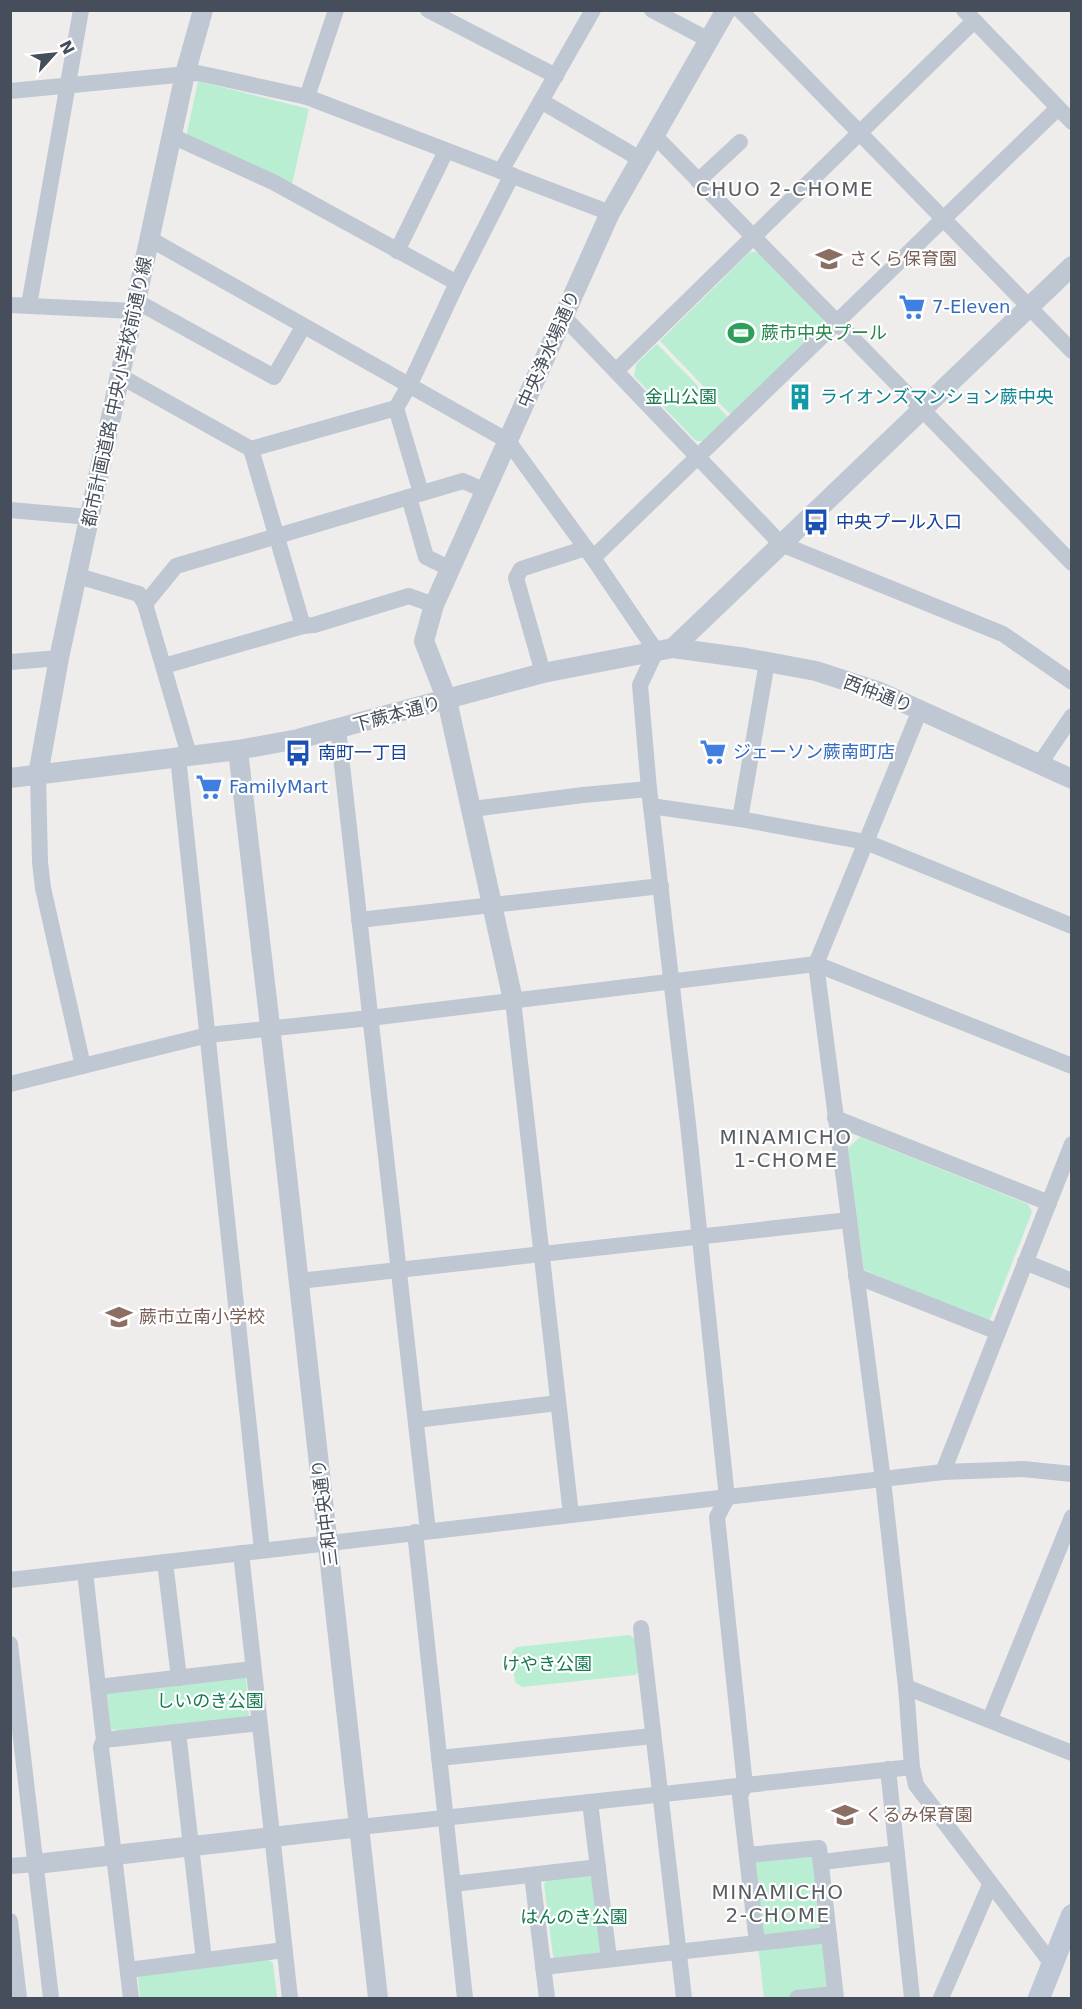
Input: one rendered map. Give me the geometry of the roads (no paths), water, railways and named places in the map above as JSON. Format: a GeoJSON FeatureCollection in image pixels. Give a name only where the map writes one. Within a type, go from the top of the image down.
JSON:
{"type":"FeatureCollection","features":[{"type":"Feature","properties":{"kind":"main road"},"geometry":{"type":"LineString","coordinates":[[1039,1998],[1071,1915]]}},
{"type":"Feature","properties":{"kind":"street"},"geometry":{"type":"LineString","coordinates":[[29,305],[81,10]]}},
{"type":"Feature","properties":{"kind":"street","name":"都市計画道路 中央小学校前通り線"},"geometry":{"type":"LineString","coordinates":[[38,775],[59,658],[184,74],[203,10]]}},
{"type":"Feature","properties":{"kind":"street"},"geometry":{"type":"LineString","coordinates":[[307,97],[336,10]]}},
{"type":"Feature","properties":{"kind":"street"},"geometry":{"type":"LineString","coordinates":[[428,10],[556,76]]}},
{"type":"Feature","properties":{"kind":"street"},"geometry":{"type":"LineString","coordinates":[[451,569],[426,557],[396,408],[410,384],[541,101],[593,10]]}},
{"type":"Feature","properties":{"kind":"street"},"geometry":{"type":"LineString","coordinates":[[652,10],[709,40]]}},
{"type":"Feature","properties":{"kind":"street","name":"中央浄水場通り"},"geometry":{"type":"LineString","coordinates":[[513,1000],[447,700],[424,641],[434,606],[610,213],[726,10]]}},
{"type":"Feature","properties":{"kind":"street"},"geometry":{"type":"LineString","coordinates":[[740,10],[1071,351]]}},
{"type":"Feature","properties":{"kind":"street"},"geometry":{"type":"LineString","coordinates":[[616,370],[860,132],[969,16],[1071,122]]}},
{"type":"Feature","properties":{"kind":"street"},"geometry":{"type":"LineString","coordinates":[[10,91],[198,73],[307,97],[610,213]]}},
{"type":"Feature","properties":{"kind":"street"},"geometry":{"type":"LineString","coordinates":[[541,101],[640,159]]}},
{"type":"Feature","properties":{"kind":"street"},"geometry":{"type":"LineString","coordinates":[[543,673],[516,578],[521,569],[590,553],[699,456],[1058,108]]}},
{"type":"Feature","properties":{"kind":"street"},"geometry":{"type":"LineString","coordinates":[[654,135],[1071,563]]}},
{"type":"Feature","properties":{"kind":"street"},"geometry":{"type":"LineString","coordinates":[[172,136],[273,182],[457,283]]}},
{"type":"Feature","properties":{"kind":"street"},"geometry":{"type":"LineString","coordinates":[[698,181],[740,141]]}},
{"type":"Feature","properties":{"kind":"street"},"geometry":{"type":"LineString","coordinates":[[397,251],[446,151]]}},
{"type":"Feature","properties":{"kind":"street"},"geometry":{"type":"LineString","coordinates":[[150,239],[508,441],[664,649]]}},
{"type":"Feature","properties":{"kind":"street"},"geometry":{"type":"LineString","coordinates":[[757,1943],[740,1796],[745,1785],[717,1517],[727,1498],[700,1236],[650,798],[640,685],[664,649],[781,544],[1071,266]]}},
{"type":"Feature","properties":{"kind":"street"},"geometry":{"type":"LineString","coordinates":[[10,305],[135,306],[274,377],[303,327]]}},
{"type":"Feature","properties":{"kind":"street"},"geometry":{"type":"LineString","coordinates":[[563,316],[781,544],[1003,634],[1071,682]]}},
{"type":"Feature","properties":{"kind":"street"},"geometry":{"type":"LineString","coordinates":[[120,376],[251,449],[303,626]]}},
{"type":"Feature","properties":{"kind":"street"},"geometry":{"type":"LineString","coordinates":[[251,449],[396,408]]}},
{"type":"Feature","properties":{"kind":"street"},"geometry":{"type":"LineString","coordinates":[[145,604],[176,567],[463,481],[486,491]]}},
{"type":"Feature","properties":{"kind":"street"},"geometry":{"type":"LineString","coordinates":[[10,510],[89,517]]}},
{"type":"Feature","properties":{"kind":"street"},"geometry":{"type":"LineString","coordinates":[[78,576],[139,594],[145,604],[164,666],[184,756],[208,1035],[262,1550]]}},
{"type":"Feature","properties":{"kind":"street"},"geometry":{"type":"LineString","coordinates":[[164,666],[410,596],[434,606]]}},
{"type":"Feature","properties":{"kind":"street","name":"西仲通り"},"geometry":{"type":"LineString","coordinates":[[664,649],[767,662],[816,671],[880,692],[1071,779]]}},
{"type":"Feature","properties":{"kind":"street","name":"下蕨本通り"},"geometry":{"type":"LineString","coordinates":[[10,778],[238,750],[298,739],[543,673],[664,649]]}},
{"type":"Feature","properties":{"kind":"street"},"geometry":{"type":"LineString","coordinates":[[10,662],[59,658]]}},
{"type":"Feature","properties":{"kind":"street"},"geometry":{"type":"LineString","coordinates":[[740,819],[767,662]]}},
{"type":"Feature","properties":{"kind":"street"},"geometry":{"type":"LineString","coordinates":[[920,710],[816,964],[883,1480],[906,1687],[912,1767],[916,1785],[1052,1964]]}},
{"type":"Feature","properties":{"kind":"street"},"geometry":{"type":"LineString","coordinates":[[1039,765],[1071,716]]}},
{"type":"Feature","properties":{"kind":"street"},"geometry":{"type":"LineString","coordinates":[[338,729],[416,1420],[421,1531],[439,1758],[465,1998]]}},
{"type":"Feature","properties":{"kind":"street","name":"三和中央通り"},"geometry":{"type":"LineString","coordinates":[[238,750],[271,1028],[378,1998]]}},
{"type":"Feature","properties":{"kind":"street"},"geometry":{"type":"LineString","coordinates":[[38,775],[40,862],[43,888],[84,1066]]}},
{"type":"Feature","properties":{"kind":"street"},"geometry":{"type":"LineString","coordinates":[[472,809],[583,795],[650,798],[740,819],[866,842],[1071,926]]}},
{"type":"Feature","properties":{"kind":"street"},"geometry":{"type":"LineString","coordinates":[[359,920],[661,886]]}},
{"type":"Feature","properties":{"kind":"street"},"geometry":{"type":"LineString","coordinates":[[10,1084],[208,1035],[370,1018],[816,964],[1071,1066]]}},
{"type":"Feature","properties":{"kind":"street"},"geometry":{"type":"LineString","coordinates":[[513,1000],[571,1515]]}},
{"type":"Feature","properties":{"kind":"street"},"geometry":{"type":"LineString","coordinates":[[835,1118],[1048,1203]]}},
{"type":"Feature","properties":{"kind":"street"},"geometry":{"type":"LineString","coordinates":[[943,1472],[1071,1144]]}},
{"type":"Feature","properties":{"kind":"street"},"geometry":{"type":"LineString","coordinates":[[299,1281],[849,1220]]}},
{"type":"Feature","properties":{"kind":"street"},"geometry":{"type":"LineString","coordinates":[[1025,1262],[1071,1281]]}},
{"type":"Feature","properties":{"kind":"street"},"geometry":{"type":"LineString","coordinates":[[856,1276],[998,1332]]}},
{"type":"Feature","properties":{"kind":"street"},"geometry":{"type":"LineString","coordinates":[[416,1420],[558,1403]]}},
{"type":"Feature","properties":{"kind":"street"},"geometry":{"type":"LineString","coordinates":[[10,1580],[943,1472],[1023,1469],[1071,1474]]}},
{"type":"Feature","properties":{"kind":"street"},"geometry":{"type":"LineString","coordinates":[[990,1719],[1071,1517]]}},
{"type":"Feature","properties":{"kind":"street"},"geometry":{"type":"LineString","coordinates":[[241,1553],[290,1998]]}},
{"type":"Feature","properties":{"kind":"street"},"geometry":{"type":"LineString","coordinates":[[165,1562],[179,1678]]}},
{"type":"Feature","properties":{"kind":"street"},"geometry":{"type":"LineString","coordinates":[[85,1572],[104,1740],[101,1747],[131,1998]]}},
{"type":"Feature","properties":{"kind":"street"},"geometry":{"type":"LineString","coordinates":[[641,1628],[684,1998]]}},
{"type":"Feature","properties":{"kind":"street"},"geometry":{"type":"LineString","coordinates":[[10,1644],[51,1998]]}},
{"type":"Feature","properties":{"kind":"street"},"geometry":{"type":"LineString","coordinates":[[98,1687],[254,1669]]}},
{"type":"Feature","properties":{"kind":"street"},"geometry":{"type":"LineString","coordinates":[[906,1687],[1071,1753]]}},
{"type":"Feature","properties":{"kind":"street"},"geometry":{"type":"LineString","coordinates":[[104,1740],[259,1723]]}},
{"type":"Feature","properties":{"kind":"street"},"geometry":{"type":"LineString","coordinates":[[178,1732],[204,1960]]}},
{"type":"Feature","properties":{"kind":"street"},"geometry":{"type":"LineString","coordinates":[[439,1758],[653,1736]]}},
{"type":"Feature","properties":{"kind":"street"},"geometry":{"type":"LineString","coordinates":[[10,1866],[912,1767]]}},
{"type":"Feature","properties":{"kind":"street"},"geometry":{"type":"LineString","coordinates":[[888,1769],[912,1998]]}},
{"type":"Feature","properties":{"kind":"street"},"geometry":{"type":"LineString","coordinates":[[590,1802],[609,1959]]}},
{"type":"Feature","properties":{"kind":"street"},"geometry":{"type":"LineString","coordinates":[[748,1855],[819,1848],[836,1996],[797,1998]]}},
{"type":"Feature","properties":{"kind":"street"},"geometry":{"type":"LineString","coordinates":[[822,1862],[897,1853]]}},
{"type":"Feature","properties":{"kind":"street"},"geometry":{"type":"LineString","coordinates":[[453,1884],[598,1868]]}},
{"type":"Feature","properties":{"kind":"street"},"geometry":{"type":"LineString","coordinates":[[532,1875],[547,1998]]}},
{"type":"Feature","properties":{"kind":"street"},"geometry":{"type":"LineString","coordinates":[[941,1998],[990,1885]]}},
{"type":"Feature","properties":{"kind":"street"},"geometry":{"type":"LineString","coordinates":[[10,1921],[19,1998]]}},
{"type":"Feature","properties":{"kind":"street"},"geometry":{"type":"LineString","coordinates":[[543,1967],[829,1935]]}},
{"type":"Feature","properties":{"kind":"street"},"geometry":{"type":"LineString","coordinates":[[128,1970],[284,1950]]}},
{"type":"Feature","properties":{"kind":"place","name":"さくら保育園"},"geometry":{"type":"Point","coordinates":[829,259]}},
{"type":"Feature","properties":{"kind":"place","name":"7-Eleven"},"geometry":{"type":"Point","coordinates":[912,307]}},
{"type":"Feature","properties":{"kind":"place","name":"蕨市中央プール"},"geometry":{"type":"Point","coordinates":[741,333]}},
{"type":"Feature","properties":{"kind":"place","name":"ライオンズマンション蕨中央"},"geometry":{"type":"Point","coordinates":[800,397]}},
{"type":"Feature","properties":{"kind":"place","name":"中央プール入口"},"geometry":{"type":"Point","coordinates":[816,522]}},
{"type":"Feature","properties":{"kind":"place","name":"ジェーソン蕨南町店"},"geometry":{"type":"Point","coordinates":[713,752]}},
{"type":"Feature","properties":{"kind":"place","name":"南町一丁目"},"geometry":{"type":"Point","coordinates":[298,753]}},
{"type":"Feature","properties":{"kind":"place","name":"FamilyMart"},"geometry":{"type":"Point","coordinates":[209,787]}},
{"type":"Feature","properties":{"kind":"place","name":"蕨市立南小学校"},"geometry":{"type":"Point","coordinates":[119,1317]}},
{"type":"Feature","properties":{"kind":"place","name":"くるみ保育園"},"geometry":{"type":"Point","coordinates":[845,1815]}},
{"type":"Feature","properties":{"kind":"district","name":"CHUO 2-CHOME"},"geometry":{"type":"Point","coordinates":[785,189]}},
{"type":"Feature","properties":{"kind":"district","name":"MINAMICHO 1-CHOME"},"geometry":{"type":"Point","coordinates":[786,1148]}},
{"type":"Feature","properties":{"kind":"district","name":"MINAMICHO 2-CHOME"},"geometry":{"type":"Point","coordinates":[778,1904]}},
{"type":"Feature","properties":{"kind":"park label","name":"金山公園"},"geometry":{"type":"Point","coordinates":[681,397]}},
{"type":"Feature","properties":{"kind":"park label","name":"けやき公園"},"geometry":{"type":"Point","coordinates":[547,1664]}},
{"type":"Feature","properties":{"kind":"park label","name":"しいのき公園"},"geometry":{"type":"Point","coordinates":[210,1701]}},
{"type":"Feature","properties":{"kind":"park label","name":"はんのき公園"},"geometry":{"type":"Point","coordinates":[574,1917]}}]}
